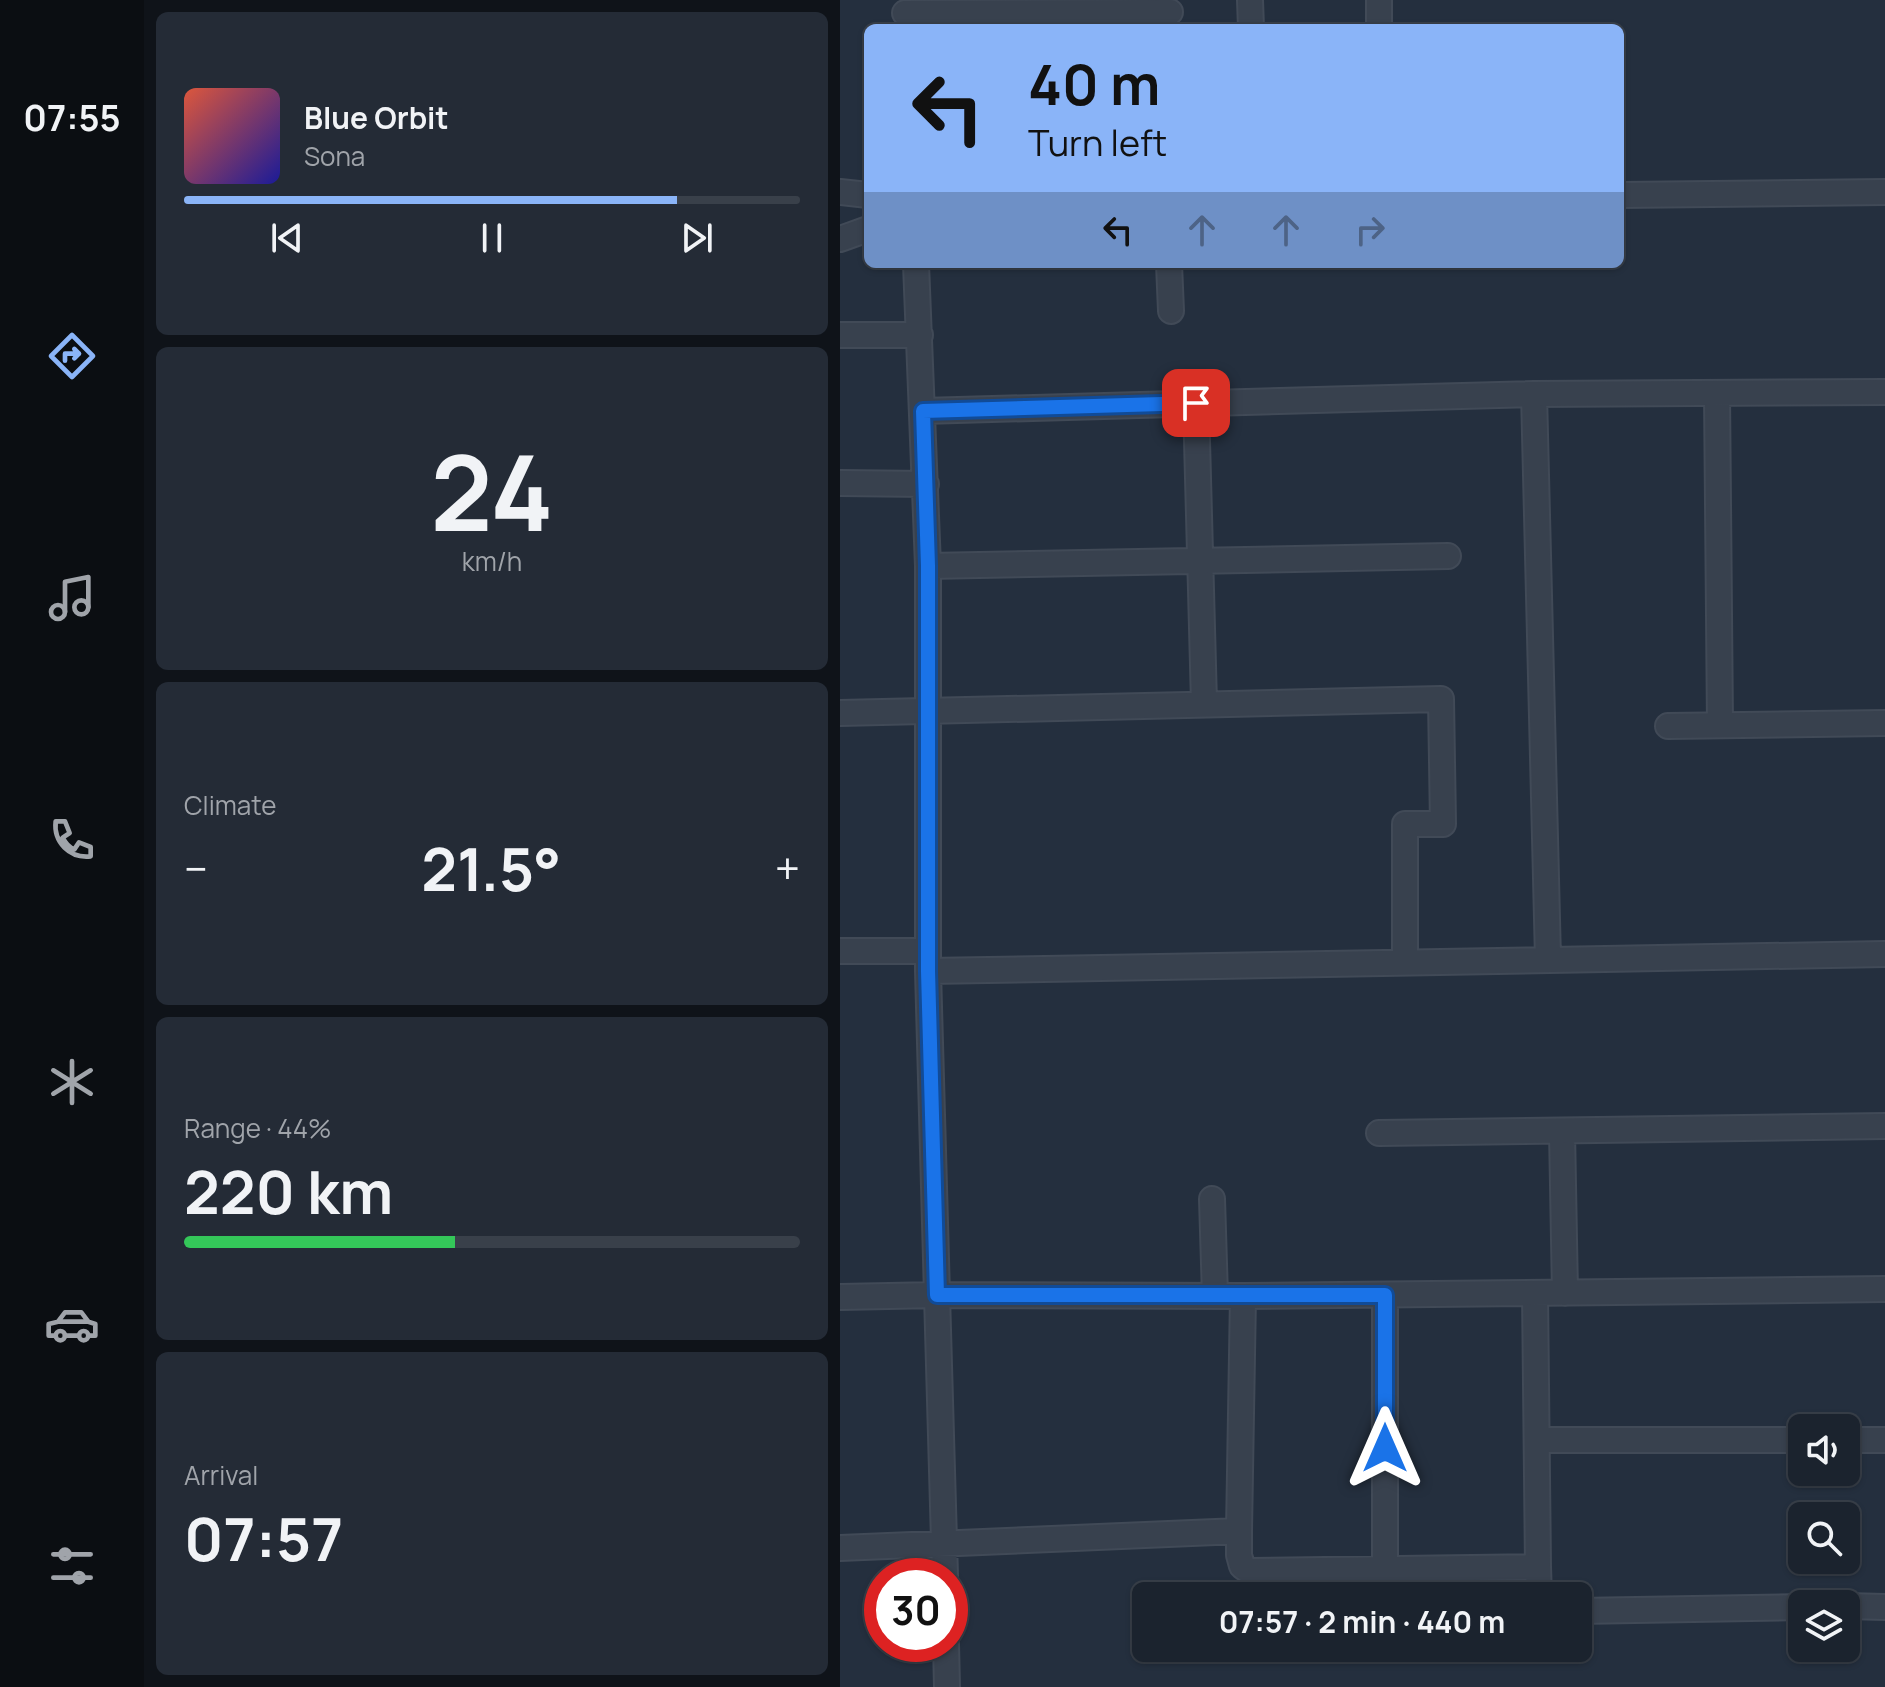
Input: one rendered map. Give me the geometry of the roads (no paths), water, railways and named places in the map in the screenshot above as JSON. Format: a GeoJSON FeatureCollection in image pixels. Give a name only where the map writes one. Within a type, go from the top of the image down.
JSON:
{"type":"FeatureCollection","features":[{"type":"Feature","properties":{"kind":"street"},"geometry":{"type":"LineString","coordinates":[[1250,0],[1251,24]]}},
{"type":"Feature","properties":{"kind":"street"},"geometry":{"type":"LineString","coordinates":[[1379,0],[1379,24]]}},
{"type":"Feature","properties":{"kind":"street"},"geometry":{"type":"LineString","coordinates":[[905,14],[1170,12]]}},
{"type":"Feature","properties":{"kind":"street"},"geometry":{"type":"LineString","coordinates":[[840,192],[864,195]]}},
{"type":"Feature","properties":{"kind":"street"},"geometry":{"type":"LineString","coordinates":[[1624,195],[1885,192]]}},
{"type":"Feature","properties":{"kind":"street"},"geometry":{"type":"LineString","coordinates":[[840,239],[864,230]]}},
{"type":"Feature","properties":{"kind":"street"},"geometry":{"type":"LineString","coordinates":[[916,268],[928,566],[928,961],[944,1558]]}},
{"type":"Feature","properties":{"kind":"street"},"geometry":{"type":"LineString","coordinates":[[1169,268],[1171,311]]}},
{"type":"Feature","properties":{"kind":"street"},"geometry":{"type":"LineString","coordinates":[[840,335],[920,335]]}},
{"type":"Feature","properties":{"kind":"street"},"geometry":{"type":"LineString","coordinates":[[923,411],[1534,394],[1885,392]]}},
{"type":"Feature","properties":{"kind":"street"},"geometry":{"type":"LineString","coordinates":[[1717,393],[1720,725]]}},
{"type":"Feature","properties":{"kind":"street"},"geometry":{"type":"LineString","coordinates":[[1534,394],[1548,959]]}},
{"type":"Feature","properties":{"kind":"street"},"geometry":{"type":"LineString","coordinates":[[1196,403],[1204,703]]}},
{"type":"Feature","properties":{"kind":"street"},"geometry":{"type":"LineString","coordinates":[[840,483],[926,484]]}},
{"type":"Feature","properties":{"kind":"street"},"geometry":{"type":"LineString","coordinates":[[928,566],[1448,556]]}},
{"type":"Feature","properties":{"kind":"street"},"geometry":{"type":"LineString","coordinates":[[840,713],[1441,699],[1443,824],[1405,824],[1405,961]]}},
{"type":"Feature","properties":{"kind":"street"},"geometry":{"type":"LineString","coordinates":[[1668,726],[1885,723]]}},
{"type":"Feature","properties":{"kind":"street"},"geometry":{"type":"LineString","coordinates":[[840,951],[928,961],[1405,961],[1885,954]]}},
{"type":"Feature","properties":{"kind":"street"},"geometry":{"type":"LineString","coordinates":[[1379,1133],[1885,1126]]}},
{"type":"Feature","properties":{"kind":"street"},"geometry":{"type":"LineString","coordinates":[[1562,1131],[1565,1293]]}},
{"type":"Feature","properties":{"kind":"street"},"geometry":{"type":"LineString","coordinates":[[1212,1199],[1215,1296]]}},
{"type":"Feature","properties":{"kind":"street"},"geometry":{"type":"LineString","coordinates":[[840,1297],[1885,1289]]}},
{"type":"Feature","properties":{"kind":"street"},"geometry":{"type":"LineString","coordinates":[[1535,1293],[1539,1582]]}},
{"type":"Feature","properties":{"kind":"street"},"geometry":{"type":"LineString","coordinates":[[1385,1295],[1385,1570]]}},
{"type":"Feature","properties":{"kind":"street"},"geometry":{"type":"LineString","coordinates":[[1243,1296],[1239,1531],[1242,1566],[1249,1571],[1538,1567]]}},
{"type":"Feature","properties":{"kind":"street"},"geometry":{"type":"LineString","coordinates":[[1537,1440],[1788,1440]]}},
{"type":"Feature","properties":{"kind":"street"},"geometry":{"type":"LineString","coordinates":[[1860,1440],[1885,1440]]}},
{"type":"Feature","properties":{"kind":"street"},"geometry":{"type":"LineString","coordinates":[[840,1548],[1239,1531]]}},
{"type":"Feature","properties":{"kind":"street"},"geometry":{"type":"LineString","coordinates":[[1860,1606],[1885,1607]]}},
{"type":"Feature","properties":{"kind":"street"},"geometry":{"type":"LineString","coordinates":[[1592,1611],[1788,1607]]}},
{"type":"Feature","properties":{"kind":"street"},"geometry":{"type":"LineString","coordinates":[[946,1662],[947,1687]]}}]}
